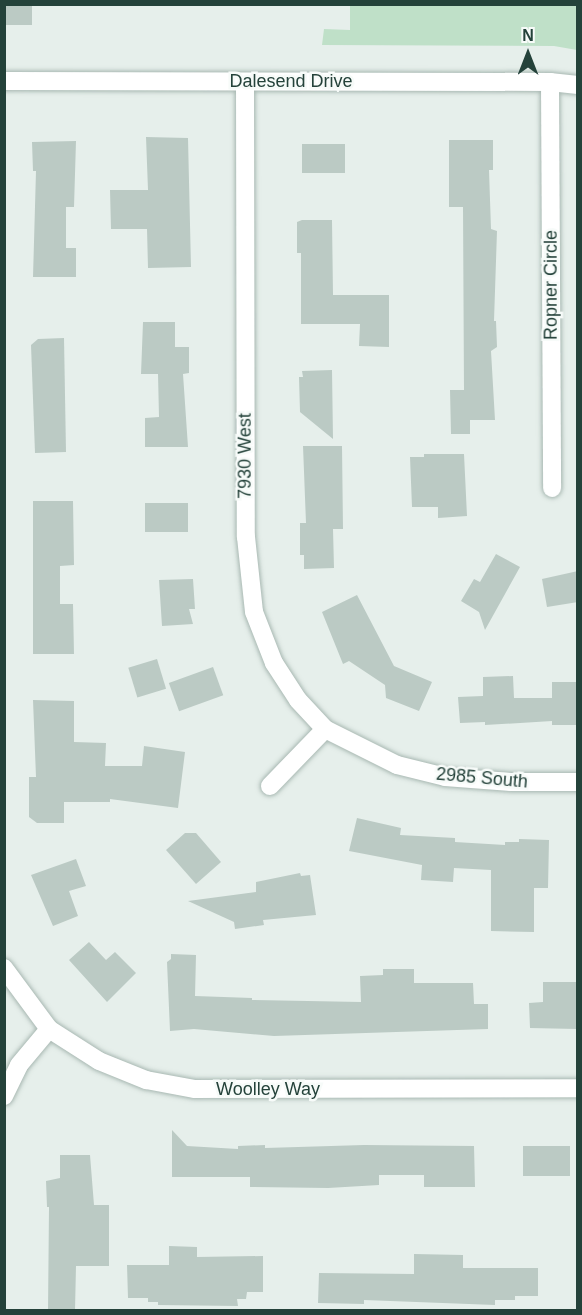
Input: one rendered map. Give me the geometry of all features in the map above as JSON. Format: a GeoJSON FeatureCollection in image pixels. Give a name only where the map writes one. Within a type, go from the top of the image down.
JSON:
{"type":"FeatureCollection","features":[{"type":"Feature","properties":{"kind":"street","name":"Dalesend Drive"},"geometry":{"type":"LineString","coordinates":[[4,81],[550,81],[578,85]]}},
{"type":"Feature","properties":{"kind":"street","name":"Ropner Circle"},"geometry":{"type":"LineString","coordinates":[[550,81],[552,488]]}},
{"type":"Feature","properties":{"kind":"street","name":"7930 West"},"geometry":{"type":"LineString","coordinates":[[245,82],[246,537],[254,612],[274,663],[298,700],[325,729]]}},
{"type":"Feature","properties":{"kind":"street","name":"2985 South"},"geometry":{"type":"LineString","coordinates":[[325,729],[397,765],[445,777],[511,782],[578,782]]}},
{"type":"Feature","properties":{"kind":"street"},"geometry":{"type":"LineString","coordinates":[[270,786],[325,729]]}},
{"type":"Feature","properties":{"kind":"street","name":"Woolley Way"},"geometry":{"type":"LineString","coordinates":[[4,968],[50,1029],[99,1061],[146,1080],[195,1089],[578,1088]]}},
{"type":"Feature","properties":{"kind":"street"},"geometry":{"type":"LineString","coordinates":[[4,1096],[20,1065],[50,1029]]}},
{"type":"Feature","properties":{"kind":"green space"},"geometry":{"type":"Polygon","coordinates":[[[350,5],[577,5],[577,50],[554,46],[322,45],[324,29],[350,30],[350,5]]]}},
{"type":"Feature","properties":{"kind":"building"},"geometry":{"type":"Polygon","coordinates":[[[4,4],[32,4],[32,25],[4,25],[4,4]]]}},
{"type":"Feature","properties":{"kind":"building"},"geometry":{"type":"Polygon","coordinates":[[[146,137],[188,138],[191,267],[148,268],[147,229],[111,229],[110,190],[148,190],[146,137]]]}},
{"type":"Feature","properties":{"kind":"building"},"geometry":{"type":"Polygon","coordinates":[[[449,140],[493,140],[493,170],[489,170],[491,229],[497,231],[494,321],[496,321],[497,347],[491,351],[495,420],[470,420],[470,434],[451,434],[450,390],[464,390],[463,207],[449,207],[449,140]]]}},
{"type":"Feature","properties":{"kind":"building"},"geometry":{"type":"Polygon","coordinates":[[[76,141],[74,207],[66,207],[66,248],[76,248],[76,277],[33,277],[36,171],[33,171],[32,142],[76,141]]]}},
{"type":"Feature","properties":{"kind":"building"},"geometry":{"type":"Polygon","coordinates":[[[302,144],[345,144],[345,173],[302,173],[302,144]]]}},
{"type":"Feature","properties":{"kind":"building"},"geometry":{"type":"Polygon","coordinates":[[[332,220],[333,295],[389,295],[389,347],[359,346],[360,324],[301,324],[301,253],[297,253],[297,222],[332,220]]]}},
{"type":"Feature","properties":{"kind":"building"},"geometry":{"type":"Polygon","coordinates":[[[143,322],[175,322],[175,347],[189,347],[189,373],[183,374],[188,447],[145,447],[145,418],[159,417],[158,374],[141,374],[143,322]]]}},
{"type":"Feature","properties":{"kind":"building"},"geometry":{"type":"Polygon","coordinates":[[[64,338],[66,452],[35,453],[31,345],[38,339],[64,338]]]}},
{"type":"Feature","properties":{"kind":"building"},"geometry":{"type":"Polygon","coordinates":[[[332,370],[333,439],[300,412],[299,377],[303,377],[302,371],[332,370]]]}},
{"type":"Feature","properties":{"kind":"building"},"geometry":{"type":"Polygon","coordinates":[[[303,446],[342,446],[343,529],[333,529],[334,568],[304,569],[304,555],[300,555],[300,523],[306,523],[303,446]]]}},
{"type":"Feature","properties":{"kind":"building"},"geometry":{"type":"Polygon","coordinates":[[[424,454],[464,454],[467,516],[438,518],[438,507],[412,507],[410,457],[424,457],[424,454]]]}},
{"type":"Feature","properties":{"kind":"building"},"geometry":{"type":"Polygon","coordinates":[[[33,501],[73,501],[74,565],[60,566],[60,604],[73,604],[74,654],[33,654],[33,501]]]}},
{"type":"Feature","properties":{"kind":"building"},"geometry":{"type":"Polygon","coordinates":[[[145,503],[188,503],[188,532],[145,532],[145,503]]]}},
{"type":"Feature","properties":{"kind":"building"},"geometry":{"type":"Polygon","coordinates":[[[496,554],[520,567],[485,630],[479,612],[461,601],[474,579],[480,582],[496,554]]]}},
{"type":"Feature","properties":{"kind":"building"},"geometry":{"type":"Polygon","coordinates":[[[578,571],[578,602],[547,607],[542,579],[578,571]]]}},
{"type":"Feature","properties":{"kind":"building"},"geometry":{"type":"Polygon","coordinates":[[[193,579],[195,609],[189,609],[193,624],[162,626],[159,580],[193,579]]]}},
{"type":"Feature","properties":{"kind":"building"},"geometry":{"type":"Polygon","coordinates":[[[357,595],[394,666],[432,682],[419,711],[386,698],[385,685],[349,661],[343,664],[322,612],[357,595]]]}},
{"type":"Feature","properties":{"kind":"building"},"geometry":{"type":"Polygon","coordinates":[[[157,659],[166,689],[137,697],[128,668],[157,659]]]}},
{"type":"Feature","properties":{"kind":"building"},"geometry":{"type":"Polygon","coordinates":[[[213,667],[223,695],[179,711],[169,683],[213,667]]]}},
{"type":"Feature","properties":{"kind":"building"},"geometry":{"type":"Polygon","coordinates":[[[513,676],[514,698],[552,698],[552,682],[578,682],[578,725],[552,725],[552,721],[485,725],[485,722],[460,723],[458,697],[483,696],[483,677],[513,676]]]}},
{"type":"Feature","properties":{"kind":"building"},"geometry":{"type":"Polygon","coordinates":[[[33,700],[74,701],[74,742],[106,743],[105,766],[142,766],[144,746],[185,752],[178,808],[110,799],[110,802],[64,802],[64,823],[37,823],[29,817],[29,777],[36,777],[33,700]]]}},
{"type":"Feature","properties":{"kind":"building"},"geometry":{"type":"Polygon","coordinates":[[[357,818],[401,828],[400,835],[455,838],[455,842],[505,845],[505,842],[519,842],[519,839],[549,840],[548,888],[534,888],[534,932],[491,931],[491,870],[454,868],[453,882],[421,880],[422,865],[349,851],[357,818]]]}},
{"type":"Feature","properties":{"kind":"building"},"geometry":{"type":"Polygon","coordinates":[[[185,833],[196,833],[221,862],[196,884],[166,850],[185,833]]]}},
{"type":"Feature","properties":{"kind":"building"},"geometry":{"type":"Polygon","coordinates":[[[76,859],[86,886],[69,891],[78,916],[53,926],[31,875],[76,859]]]}},
{"type":"Feature","properties":{"kind":"building"},"geometry":{"type":"Polygon","coordinates":[[[300,873],[301,876],[310,875],[316,915],[263,920],[264,925],[235,929],[234,922],[188,901],[256,892],[256,882],[300,873]]]}},
{"type":"Feature","properties":{"kind":"building"},"geometry":{"type":"Polygon","coordinates":[[[89,942],[106,960],[115,952],[136,973],[107,1002],[69,960],[89,942]]]}},
{"type":"Feature","properties":{"kind":"building"},"geometry":{"type":"Polygon","coordinates":[[[171,954],[196,955],[195,996],[252,998],[252,1000],[361,1002],[360,976],[383,975],[383,969],[414,969],[414,983],[473,983],[474,1004],[488,1004],[488,1029],[274,1036],[194,1029],[170,1031],[167,962],[171,959],[171,954]]]}},
{"type":"Feature","properties":{"kind":"building"},"geometry":{"type":"Polygon","coordinates":[[[543,982],[578,982],[577,1029],[530,1028],[529,1003],[543,1002],[543,982]]]}},
{"type":"Feature","properties":{"kind":"building"},"geometry":{"type":"Polygon","coordinates":[[[172,1130],[187,1146],[238,1149],[238,1146],[265,1145],[265,1148],[364,1145],[474,1146],[475,1187],[424,1187],[424,1175],[379,1175],[379,1185],[328,1188],[250,1187],[250,1177],[172,1177],[172,1130]]]}},
{"type":"Feature","properties":{"kind":"building"},"geometry":{"type":"Polygon","coordinates":[[[523,1146],[570,1146],[570,1176],[523,1176],[523,1146]]]}},
{"type":"Feature","properties":{"kind":"building"},"geometry":{"type":"Polygon","coordinates":[[[60,1155],[90,1155],[94,1205],[109,1205],[109,1266],[76,1266],[75,1311],[48,1311],[49,1207],[47,1207],[46,1181],[60,1178],[60,1155]]]}},
{"type":"Feature","properties":{"kind":"building"},"geometry":{"type":"Polygon","coordinates":[[[169,1246],[197,1247],[197,1257],[263,1256],[263,1292],[247,1292],[246,1299],[237,1299],[238,1306],[158,1305],[158,1302],[148,1302],[148,1298],[128,1298],[127,1265],[169,1265],[169,1246]]]}},
{"type":"Feature","properties":{"kind":"building"},"geometry":{"type":"Polygon","coordinates":[[[414,1254],[463,1255],[463,1268],[538,1268],[538,1296],[515,1296],[515,1300],[495,1300],[495,1305],[364,1300],[364,1304],[318,1303],[319,1273],[414,1274],[414,1254]]]}}]}
